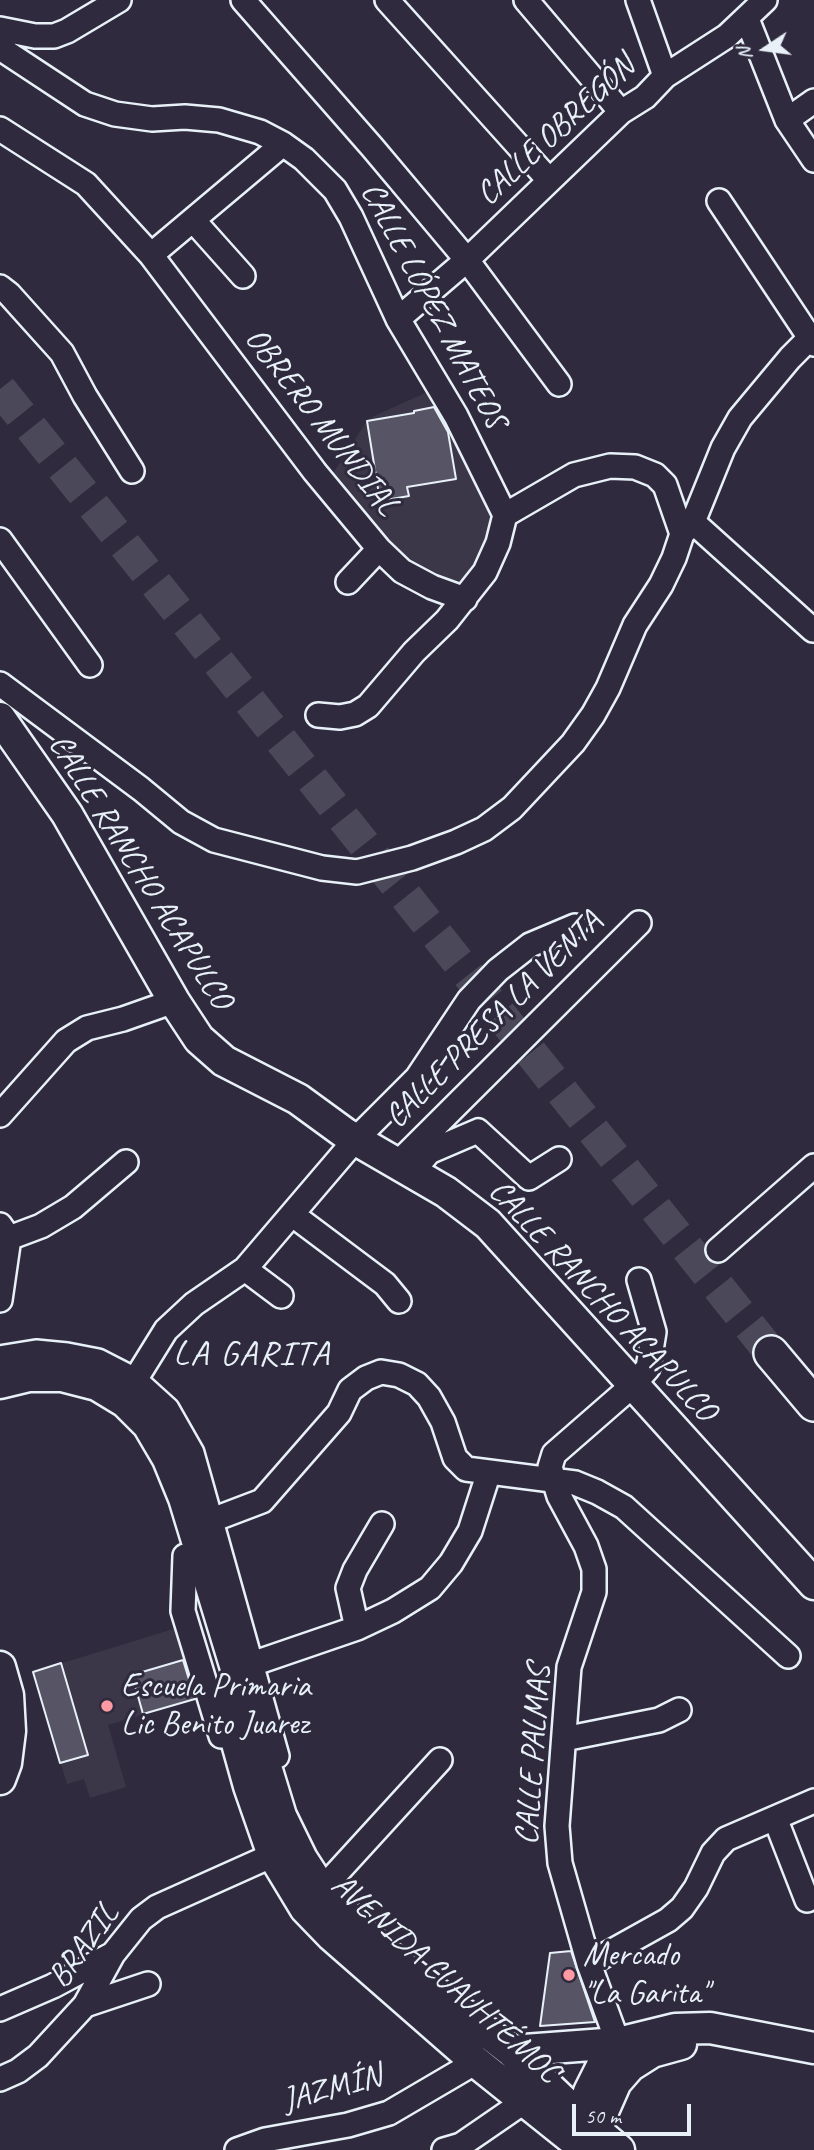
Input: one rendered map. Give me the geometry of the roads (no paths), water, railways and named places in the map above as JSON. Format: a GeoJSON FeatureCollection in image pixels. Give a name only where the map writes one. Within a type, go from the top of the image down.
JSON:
{"type":"FeatureCollection","features":[{"type":"Feature","properties":{"kind":"highway"},"geometry":{"type":"LineString","coordinates":[[771,1353],[814,1404]]}},
{"type":"Feature","properties":{"kind":"main road","name":"CALLE RANCHO ACAPULCO"},"geometry":{"type":"LineString","coordinates":[[0,718],[67,814],[174,1001],[199,1039],[224,1060],[298,1098],[356,1139],[446,1192],[488,1224],[632,1387],[814,1584]]}},
{"type":"Feature","properties":{"kind":"main road","name":"AVENIDA CUAUHTÉMOC"},"geometry":{"type":"LineString","coordinates":[[1,1361],[29,1376],[62,1376],[97,1385],[125,1402],[148,1425],[169,1459],[184,1498],[281,1816],[302,1859],[313,1899],[332,1936],[525,2101],[585,2137],[619,2150]]}},
{"type":"Feature","properties":{"kind":"main road","name":"AVENIDA CUAUHTÉMOC"},"geometry":{"type":"LineString","coordinates":[[0,1404],[35,1393],[60,1393],[88,1399],[113,1414],[136,1435],[155,1466],[185,1556],[248,1786],[273,1855],[313,1899],[511,2051],[585,2137]]}},
{"type":"Feature","properties":{"kind":"main road"},"geometry":{"type":"LineString","coordinates":[[0,1667],[8,1695],[10,1731],[6,1763],[0,1779]]}},
{"type":"Feature","properties":{"kind":"main road"},"geometry":{"type":"LineString","coordinates":[[585,2137],[602,2066],[638,2043],[674,2028],[710,2028],[814,2048]]}},
{"type":"Feature","properties":{"kind":"main road"},"geometry":{"type":"LineString","coordinates":[[511,2051],[638,2043],[711,2044],[814,2064]]}},
{"type":"Feature","properties":{"kind":"street"},"geometry":{"type":"LineString","coordinates":[[0,29],[35,36],[54,36],[119,0]]}},
{"type":"Feature","properties":{"kind":"street"},"geometry":{"type":"LineString","coordinates":[[243,0],[467,260],[559,384]]}},
{"type":"Feature","properties":{"kind":"street"},"geometry":{"type":"LineString","coordinates":[[387,0],[549,180]]}},
{"type":"Feature","properties":{"kind":"street"},"geometry":{"type":"LineString","coordinates":[[526,0],[621,112]]}},
{"type":"Feature","properties":{"kind":"street"},"geometry":{"type":"LineString","coordinates":[[638,0],[665,76]]}},
{"type":"Feature","properties":{"kind":"street"},"geometry":{"type":"LineString","coordinates":[[756,6],[788,120],[814,160]]}},
{"type":"Feature","properties":{"kind":"street","name":"CALLE OBREGÓN"},"geometry":{"type":"LineString","coordinates":[[398,319],[467,260],[621,112],[645,97],[665,76],[727,36],[756,6]]}},
{"type":"Feature","properties":{"kind":"street","name":"CALLE LÓPEZ MATEOS"},"geometry":{"type":"LineString","coordinates":[[0,48],[85,104],[115,114],[219,120],[260,132],[304,159],[335,190],[351,217],[398,319],[456,416],[505,515]]}},
{"type":"Feature","properties":{"kind":"street"},"geometry":{"type":"LineString","coordinates":[[788,120],[814,101]]}},
{"type":"Feature","properties":{"kind":"street","name":"OBRERO MUNDIAL"},"geometry":{"type":"LineString","coordinates":[[0,129],[86,184],[151,255],[315,472],[379,549],[402,571],[432,587],[465,599]]}},
{"type":"Feature","properties":{"kind":"street"},"geometry":{"type":"LineString","coordinates":[[151,255],[283,144]]}},
{"type":"Feature","properties":{"kind":"street"},"geometry":{"type":"LineString","coordinates":[[0,684],[181,822],[214,840],[322,868],[357,872],[412,858],[474,834],[512,808],[533,788],[573,744],[593,715],[608,688],[635,625],[661,585],[723,448],[740,418],[790,358],[812,341],[719,201]]}},
{"type":"Feature","properties":{"kind":"street"},"geometry":{"type":"LineString","coordinates":[[193,220],[243,276]]}},
{"type":"Feature","properties":{"kind":"street"},"geometry":{"type":"LineString","coordinates":[[0,288],[9,294],[62,353],[85,396],[132,471]]}},
{"type":"Feature","properties":{"kind":"street"},"geometry":{"type":"LineString","coordinates":[[318,715],[340,717],[355,714],[368,706],[465,599],[485,572],[498,543],[505,515],[574,475],[610,466],[635,467],[655,475],[665,485],[687,528],[813,630]]}},
{"type":"Feature","properties":{"kind":"street"},"geometry":{"type":"LineString","coordinates":[[0,540],[90,665]]}},
{"type":"Feature","properties":{"kind":"street"},"geometry":{"type":"LineString","coordinates":[[348,582],[379,549]]}},
{"type":"Feature","properties":{"kind":"street","name":"CALLE PRESA LA VENTA"},"geometry":{"type":"LineString","coordinates":[[405,1168],[639,923]]}},
{"type":"Feature","properties":{"kind":"street"},"geometry":{"type":"LineString","coordinates":[[135,1380],[166,1330],[194,1304],[245,1269],[356,1139],[417,1078],[469,1000],[498,970],[530,945],[575,926]]}},
{"type":"Feature","properties":{"kind":"street"},"geometry":{"type":"LineString","coordinates":[[0,1115],[66,1041],[87,1028],[174,1001]]}},
{"type":"Feature","properties":{"kind":"street"},"geometry":{"type":"LineString","coordinates":[[405,1168],[429,1152],[478,1131],[529,1178],[559,1159]]}},
{"type":"Feature","properties":{"kind":"street"},"geometry":{"type":"LineString","coordinates":[[0,1300],[5,1231],[41,1226],[73,1207],[126,1162]]}},
{"type":"Feature","properties":{"kind":"street"},"geometry":{"type":"LineString","coordinates":[[718,1250],[814,1166]]}},
{"type":"Feature","properties":{"kind":"street"},"geometry":{"type":"LineString","coordinates":[[293,1215],[384,1284],[399,1301]]}},
{"type":"Feature","properties":{"kind":"street"},"geometry":{"type":"LineString","coordinates":[[245,1269],[281,1296]]}},
{"type":"Feature","properties":{"kind":"street"},"geometry":{"type":"LineString","coordinates":[[554,1481],[550,1466],[554,1454],[632,1387],[648,1367],[654,1332],[639,1280]]}},
{"type":"Feature","properties":{"kind":"street","name":"AVENIDA CUAUHTÉMOC"},"geometry":{"type":"LineString","coordinates":[[1,1361],[36,1352],[66,1354],[98,1361],[135,1380],[167,1409],[192,1453],[253,1664],[287,1793],[281,1816]]}},
{"type":"Feature","properties":{"kind":"street"},"geometry":{"type":"LineString","coordinates":[[212,1520],[262,1501],[339,1413],[350,1390],[366,1378],[381,1372],[398,1375],[417,1384],[429,1397],[443,1422],[455,1458],[466,1469],[575,1483],[624,1507],[788,1656]]}},
{"type":"Feature","properties":{"kind":"street"},"geometry":{"type":"LineString","coordinates":[[253,1664],[358,1628],[393,1611],[430,1588],[451,1563],[470,1531],[489,1472]]}},
{"type":"Feature","properties":{"kind":"street","name":"CALLE PALMAS"},"geometry":{"type":"LineString","coordinates":[[554,1481],[559,1496],[586,1546],[594,1569],[594,1592],[569,1667],[557,1826],[560,1863],[589,1964],[638,2043]]}},
{"type":"Feature","properties":{"kind":"street"},"geometry":{"type":"LineString","coordinates":[[358,1628],[348,1588],[355,1570],[382,1524]]}},
{"type":"Feature","properties":{"kind":"street"},"geometry":{"type":"LineString","coordinates":[[564,1740],[659,1720],[679,1710]]}},
{"type":"Feature","properties":{"kind":"street"},"geometry":{"type":"LineString","coordinates":[[313,1899],[440,1760]]}},
{"type":"Feature","properties":{"kind":"street"},"geometry":{"type":"LineString","coordinates":[[589,1964],[668,1920],[682,1909],[713,1853],[726,1839],[814,1801]]}},
{"type":"Feature","properties":{"kind":"street"},"geometry":{"type":"LineString","coordinates":[[775,1818],[807,1900]]}},
{"type":"Feature","properties":{"kind":"street","name":"BRAZIL"},"geometry":{"type":"LineString","coordinates":[[0,2079],[18,2071],[38,2056],[85,2005],[113,1954],[141,1919],[157,1907],[273,1855]]}},
{"type":"Feature","properties":{"kind":"street"},"geometry":{"type":"LineString","coordinates":[[0,2009],[53,1986],[113,1954]]}},
{"type":"Feature","properties":{"kind":"street"},"geometry":{"type":"LineString","coordinates":[[85,2005],[148,1984]]}},
{"type":"Feature","properties":{"kind":"street","name":"JAZMÍN"},"geometry":{"type":"LineString","coordinates":[[237,2150],[265,2140],[348,2126],[389,2113],[477,2062]]}},
{"type":"Feature","properties":{"kind":"street"},"geometry":{"type":"LineString","coordinates":[[444,2150],[461,2146],[525,2101]]}},
{"type":"Feature","properties":{"kind":"tunnel"},"geometry":{"type":"LineString","coordinates":[[0,389],[771,1353]]}},
{"type":"Feature","properties":{"kind":"place","name":"Escuela Primaria Lic Benito Juarez"},"geometry":{"type":"Point","coordinates":[107,1706]}},
{"type":"Feature","properties":{"kind":"place","name":"Mercado \"La Garita\""},"geometry":{"type":"Point","coordinates":[569,1975]}},
{"type":"Feature","properties":{"kind":"district","name":"LA GARITA"},"geometry":{"type":"Point","coordinates":[252,1355]}}]}
